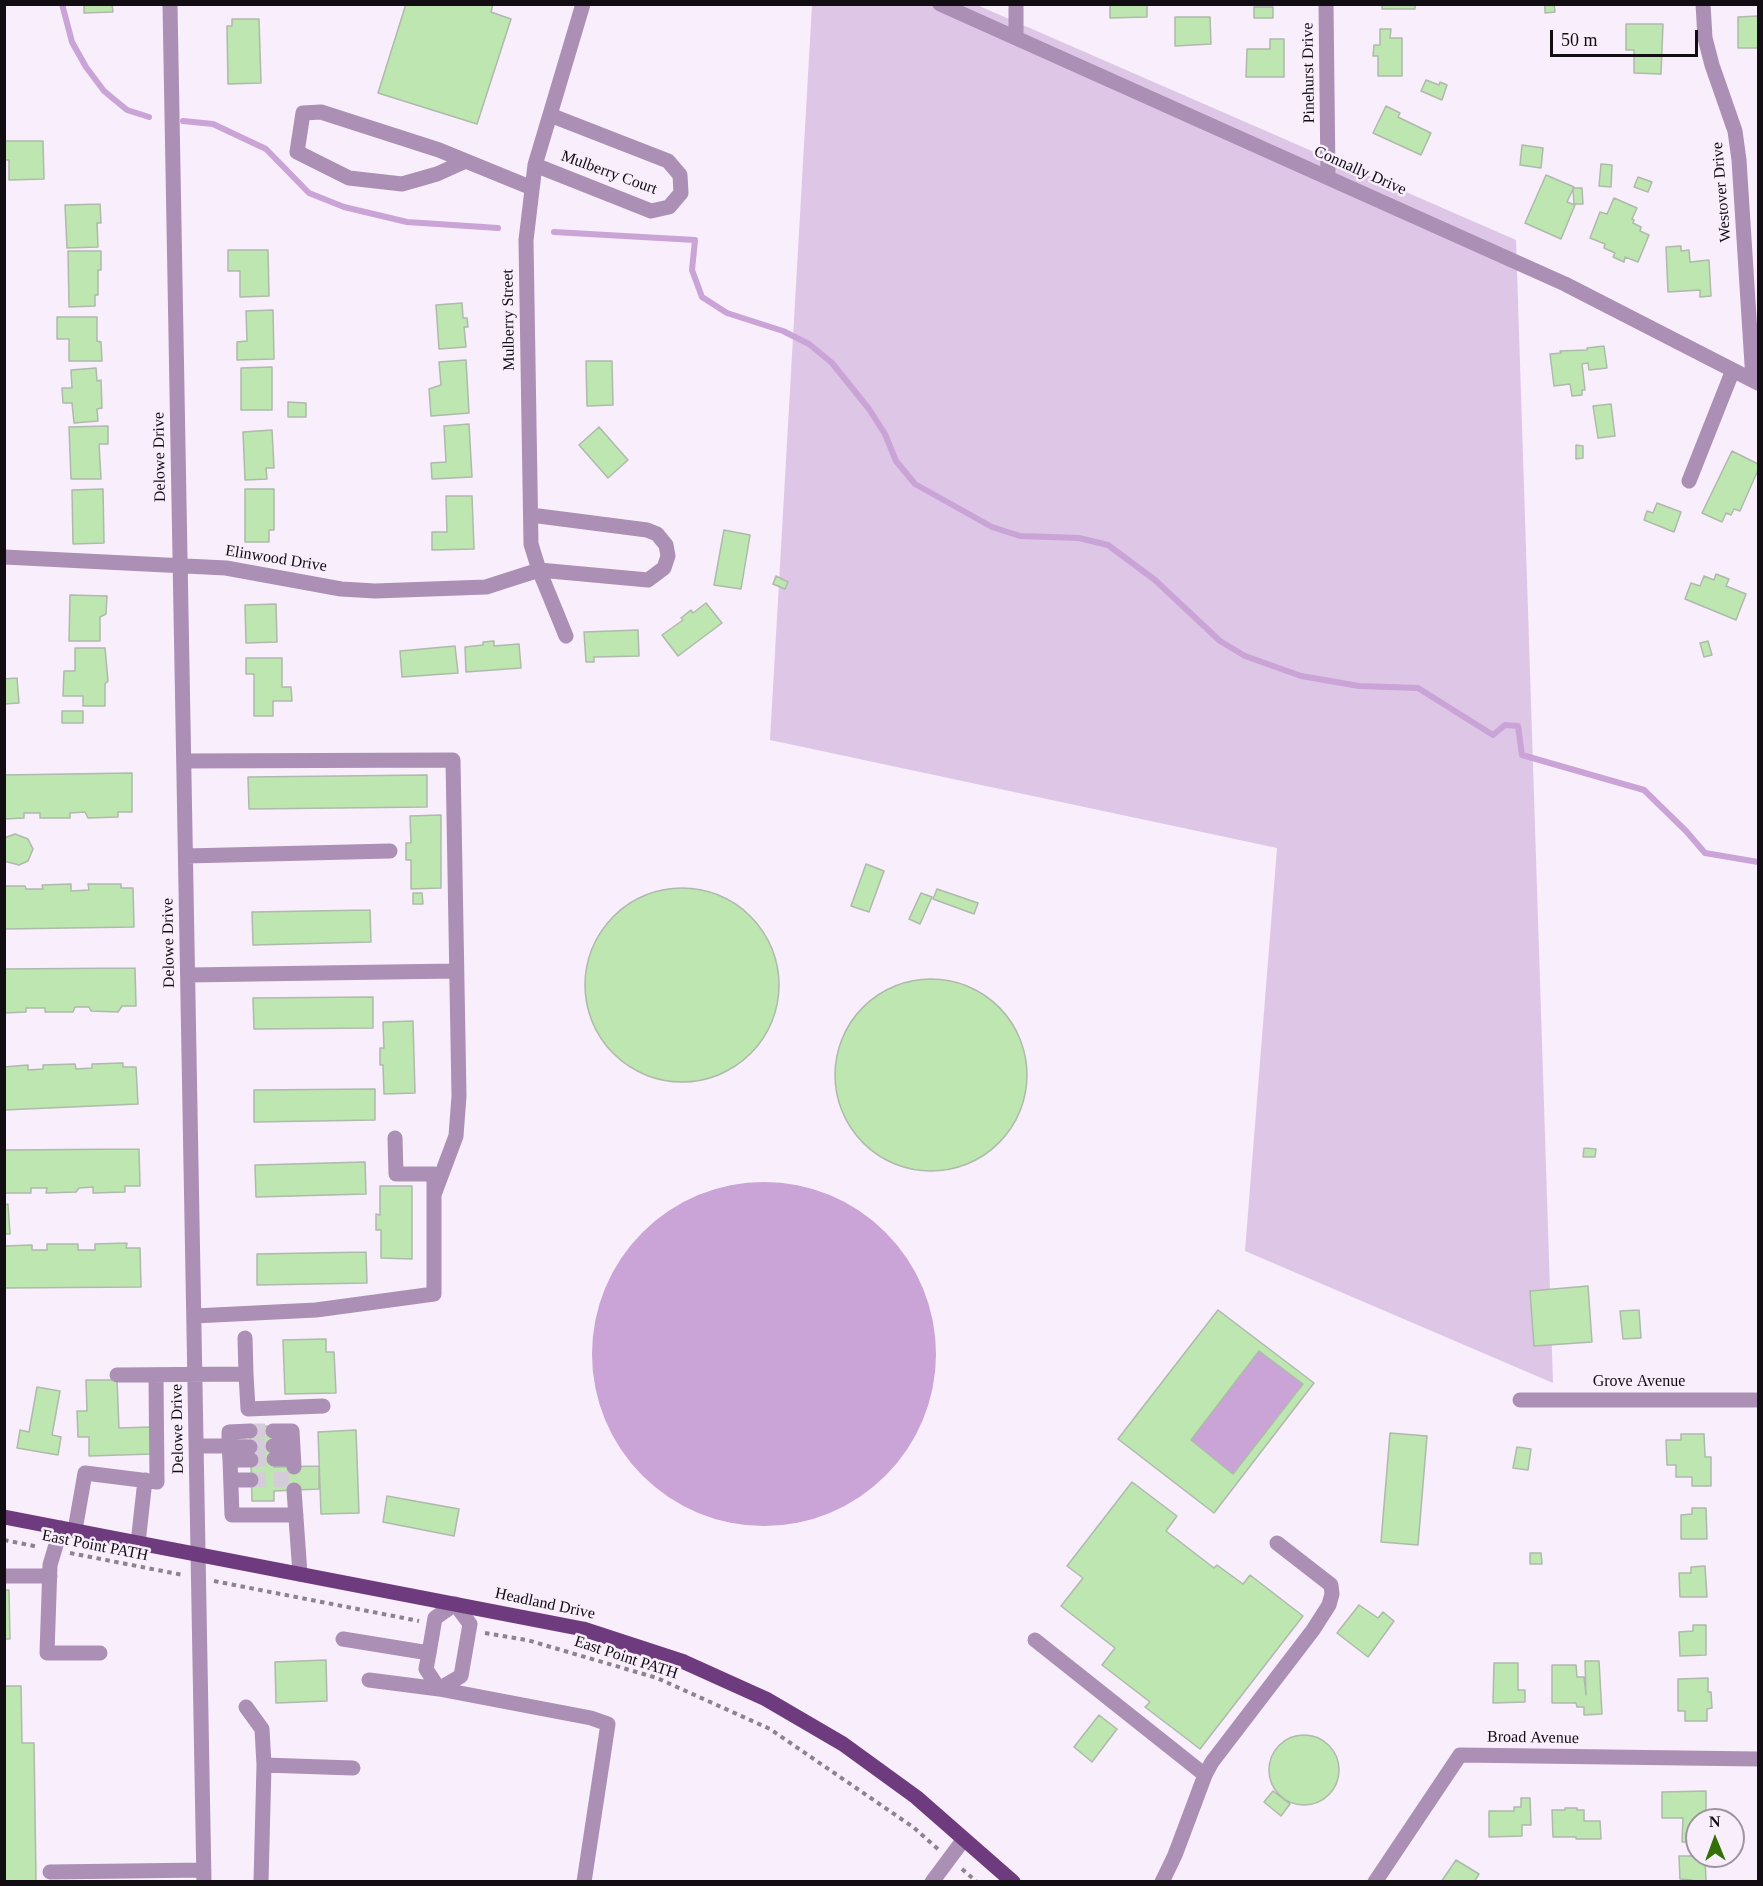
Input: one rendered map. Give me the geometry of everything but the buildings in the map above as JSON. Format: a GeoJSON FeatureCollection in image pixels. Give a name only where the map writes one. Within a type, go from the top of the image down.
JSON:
{"type":"FeatureCollection","features":[{"type":"Feature","properties":{"kind":"main road","name":"Headland Drive"},"geometry":{"type":"LineString","coordinates":[[4,1517],[584,1629],[684,1662],[766,1699],[843,1744],[916,1797],[1013,1881]]}},
{"type":"Feature","properties":{"kind":"street","name":"Delowe Drive"},"geometry":{"type":"LineString","coordinates":[[170,4],[204,1876]]}},
{"type":"Feature","properties":{"kind":"street","name":"Mulberry Street"},"geometry":{"type":"LineString","coordinates":[[566,636],[531,544],[525,240],[535,165],[583,4]]}},
{"type":"Feature","properties":{"kind":"street","name":"Connally Drive"},"geometry":{"type":"LineString","coordinates":[[940,4],[1564,284],[1756,382]]}},
{"type":"Feature","properties":{"kind":"street"},"geometry":{"type":"LineString","coordinates":[[1016,4],[1016,38]]}},
{"type":"Feature","properties":{"kind":"street","name":"Pinehurst Drive"},"geometry":{"type":"LineString","coordinates":[[1326,4],[1328,177]]}},
{"type":"Feature","properties":{"kind":"street","name":"Westover Drive"},"geometry":{"type":"LineString","coordinates":[[1702,4],[1705,38],[1712,65],[1735,131],[1756,382]]}},
{"type":"Feature","properties":{"kind":"street"},"geometry":{"type":"LineString","coordinates":[[465,161],[437,174],[402,184],[349,178],[297,152],[303,113],[321,112],[439,150],[532,188]]}},
{"type":"Feature","properties":{"kind":"street","name":"Mulberry Court"},"geometry":{"type":"LineString","coordinates":[[535,165],[651,211],[669,207],[681,193],[680,175],[668,161],[550,115]]}},
{"type":"Feature","properties":{"kind":"street"},"geometry":{"type":"LineString","coordinates":[[1689,480],[1733,370]]}},
{"type":"Feature","properties":{"kind":"street"},"geometry":{"type":"LineString","coordinates":[[531,515],[647,530],[657,534],[666,545],[668,556],[664,568],[648,580],[539,570]]}},
{"type":"Feature","properties":{"kind":"street","name":"Elinwood Drive"},"geometry":{"type":"LineString","coordinates":[[4,557],[226,568],[341,589],[375,591],[486,587],[539,570]]}},
{"type":"Feature","properties":{"kind":"street"},"geometry":{"type":"LineString","coordinates":[[184,760],[453,760],[459,1096],[456,1136],[435,1192]]}},
{"type":"Feature","properties":{"kind":"street"},"geometry":{"type":"LineString","coordinates":[[186,856],[390,851]]}},
{"type":"Feature","properties":{"kind":"street"},"geometry":{"type":"LineString","coordinates":[[188,975],[455,971]]}},
{"type":"Feature","properties":{"kind":"street"},"geometry":{"type":"LineString","coordinates":[[194,1316],[316,1310],[434,1294],[434,1174],[396,1174],[395,1138]]}},
{"type":"Feature","properties":{"kind":"street"},"geometry":{"type":"LineString","coordinates":[[245,1338],[248,1409],[323,1407]]}},
{"type":"Feature","properties":{"kind":"street"},"geometry":{"type":"LineString","coordinates":[[117,1375],[246,1374]]}},
{"type":"Feature","properties":{"kind":"street"},"geometry":{"type":"LineString","coordinates":[[100,1653],[47,1653],[50,1565],[54,1550],[68,1529],[85,1473],[157,1482],[156,1376]]}},
{"type":"Feature","properties":{"kind":"street","name":"Grove Avenue"},"geometry":{"type":"LineString","coordinates":[[1521,1400],[1758,1400]]}},
{"type":"Feature","properties":{"kind":"street"},"geometry":{"type":"LineString","coordinates":[[197,1446],[230,1453],[250,1446],[229,1432],[230,1453],[231,1480],[232,1515],[296,1515]]}},
{"type":"Feature","properties":{"kind":"street"},"geometry":{"type":"LineString","coordinates":[[274,1446],[294,1457]]}},
{"type":"Feature","properties":{"kind":"street"},"geometry":{"type":"LineString","coordinates":[[138,1543],[145,1480]]}},
{"type":"Feature","properties":{"kind":"street"},"geometry":{"type":"LineString","coordinates":[[231,1480],[251,1480]]}},
{"type":"Feature","properties":{"kind":"street"},"geometry":{"type":"LineString","coordinates":[[294,1490],[300,1574]]}},
{"type":"Feature","properties":{"kind":"street"},"geometry":{"type":"LineString","coordinates":[[1162,1881],[1175,1855],[1212,1762],[1324,1615],[1329,1605],[1332,1594],[1331,1585],[1277,1543]]}},
{"type":"Feature","properties":{"kind":"street"},"geometry":{"type":"LineString","coordinates":[[4,1576],[50,1576]]}},
{"type":"Feature","properties":{"kind":"street"},"geometry":{"type":"LineString","coordinates":[[455,1604],[471,1624],[470,1630],[461,1676],[439,1689],[426,1669],[435,1618],[455,1604]]}},
{"type":"Feature","properties":{"kind":"street"},"geometry":{"type":"LineString","coordinates":[[342,1639],[429,1653]]}},
{"type":"Feature","properties":{"kind":"street"},"geometry":{"type":"LineString","coordinates":[[1035,1640],[1205,1775]]}},
{"type":"Feature","properties":{"kind":"street"},"geometry":{"type":"LineString","coordinates":[[369,1680],[439,1689],[591,1718],[608,1724],[584,1881]]}},
{"type":"Feature","properties":{"kind":"street"},"geometry":{"type":"LineString","coordinates":[[246,1707],[262,1729],[264,1765],[261,1881]]}},
{"type":"Feature","properties":{"kind":"street","name":"Broad Avenue"},"geometry":{"type":"LineString","coordinates":[[1375,1881],[1460,1755],[1758,1759]]}},
{"type":"Feature","properties":{"kind":"street"},"geometry":{"type":"LineString","coordinates":[[264,1765],[353,1768]]}},
{"type":"Feature","properties":{"kind":"street"},"geometry":{"type":"LineString","coordinates":[[932,1881],[964,1839]]}},
{"type":"Feature","properties":{"kind":"street"},"geometry":{"type":"LineString","coordinates":[[50,1872],[204,1876]]}},
{"type":"Feature","properties":{"kind":"path","name":"East Point PATH"},"geometry":{"type":"LineString","coordinates":[[4,1540],[181,1575]]}},
{"type":"Feature","properties":{"kind":"path"},"geometry":{"type":"LineString","coordinates":[[215,1581],[434,1624]]}},
{"type":"Feature","properties":{"kind":"path","name":"East Point PATH"},"geometry":{"type":"LineString","coordinates":[[470,1630],[527,1640],[657,1678],[770,1730],[913,1827],[977,1881]]}},
{"type":"Feature","properties":{"kind":"shaded area"},"geometry":{"type":"Polygon","coordinates":[[[812,5],[977,5],[1516,240],[1553,1383],[1245,1251],[1277,848],[770,740],[812,5]]]}},
{"type":"Feature","properties":{"kind":"shaded area"},"geometry":{"type":"Polygon","coordinates":[[[747,1182],[781,1182],[814,1189],[845,1202],[886,1232],[907,1258],[923,1288],[933,1320],[936,1354],[933,1388],[923,1420],[907,1450],[886,1476],[845,1506],[814,1519],[781,1526],[747,1526],[714,1519],[683,1506],[655,1487],[631,1463],[612,1435],[599,1404],[592,1371],[592,1337],[599,1304],[612,1273],[631,1245],[655,1221],[683,1202],[714,1189],[747,1182]]]}},
{"type":"Feature","properties":{"kind":"shaded area"},"geometry":{"type":"Polygon","coordinates":[[[1259,1351],[1303,1384],[1233,1474],[1191,1440],[1259,1351]]]}},
{"type":"Feature","properties":{"kind":"waterway"},"geometry":{"type":"LineString","coordinates":[[62,4],[72,42],[86,67],[104,91],[127,110],[149,117]]}},
{"type":"Feature","properties":{"kind":"waterway"},"geometry":{"type":"LineString","coordinates":[[183,121],[213,124],[266,149],[309,193],[344,207],[407,222],[498,228]]}},
{"type":"Feature","properties":{"kind":"waterway"},"geometry":{"type":"LineString","coordinates":[[554,232],[695,240],[692,270],[702,297],[727,313],[783,331],[809,344],[832,363],[869,409],[885,434],[896,461],[915,484],[992,527],[1020,536],[1079,538],[1108,545],[1155,580],[1220,641],[1245,656],[1301,676],[1359,686],[1418,688],[1493,735],[1505,725],[1518,726],[1522,755],[1644,790],[1705,853],[1758,862]]}},
{"type":"Feature","properties":{"kind":"tunnel"},"geometry":{"type":"LineString","coordinates":[[250,1431],[273,1431]]}},
{"type":"Feature","properties":{"kind":"tunnel"},"geometry":{"type":"LineString","coordinates":[[250,1447],[273,1446]]}},
{"type":"Feature","properties":{"kind":"tunnel"},"geometry":{"type":"LineString","coordinates":[[251,1460],[274,1459]]}},
{"type":"Feature","properties":{"kind":"tunnel"},"geometry":{"type":"LineString","coordinates":[[251,1480],[295,1479]]}}]}
